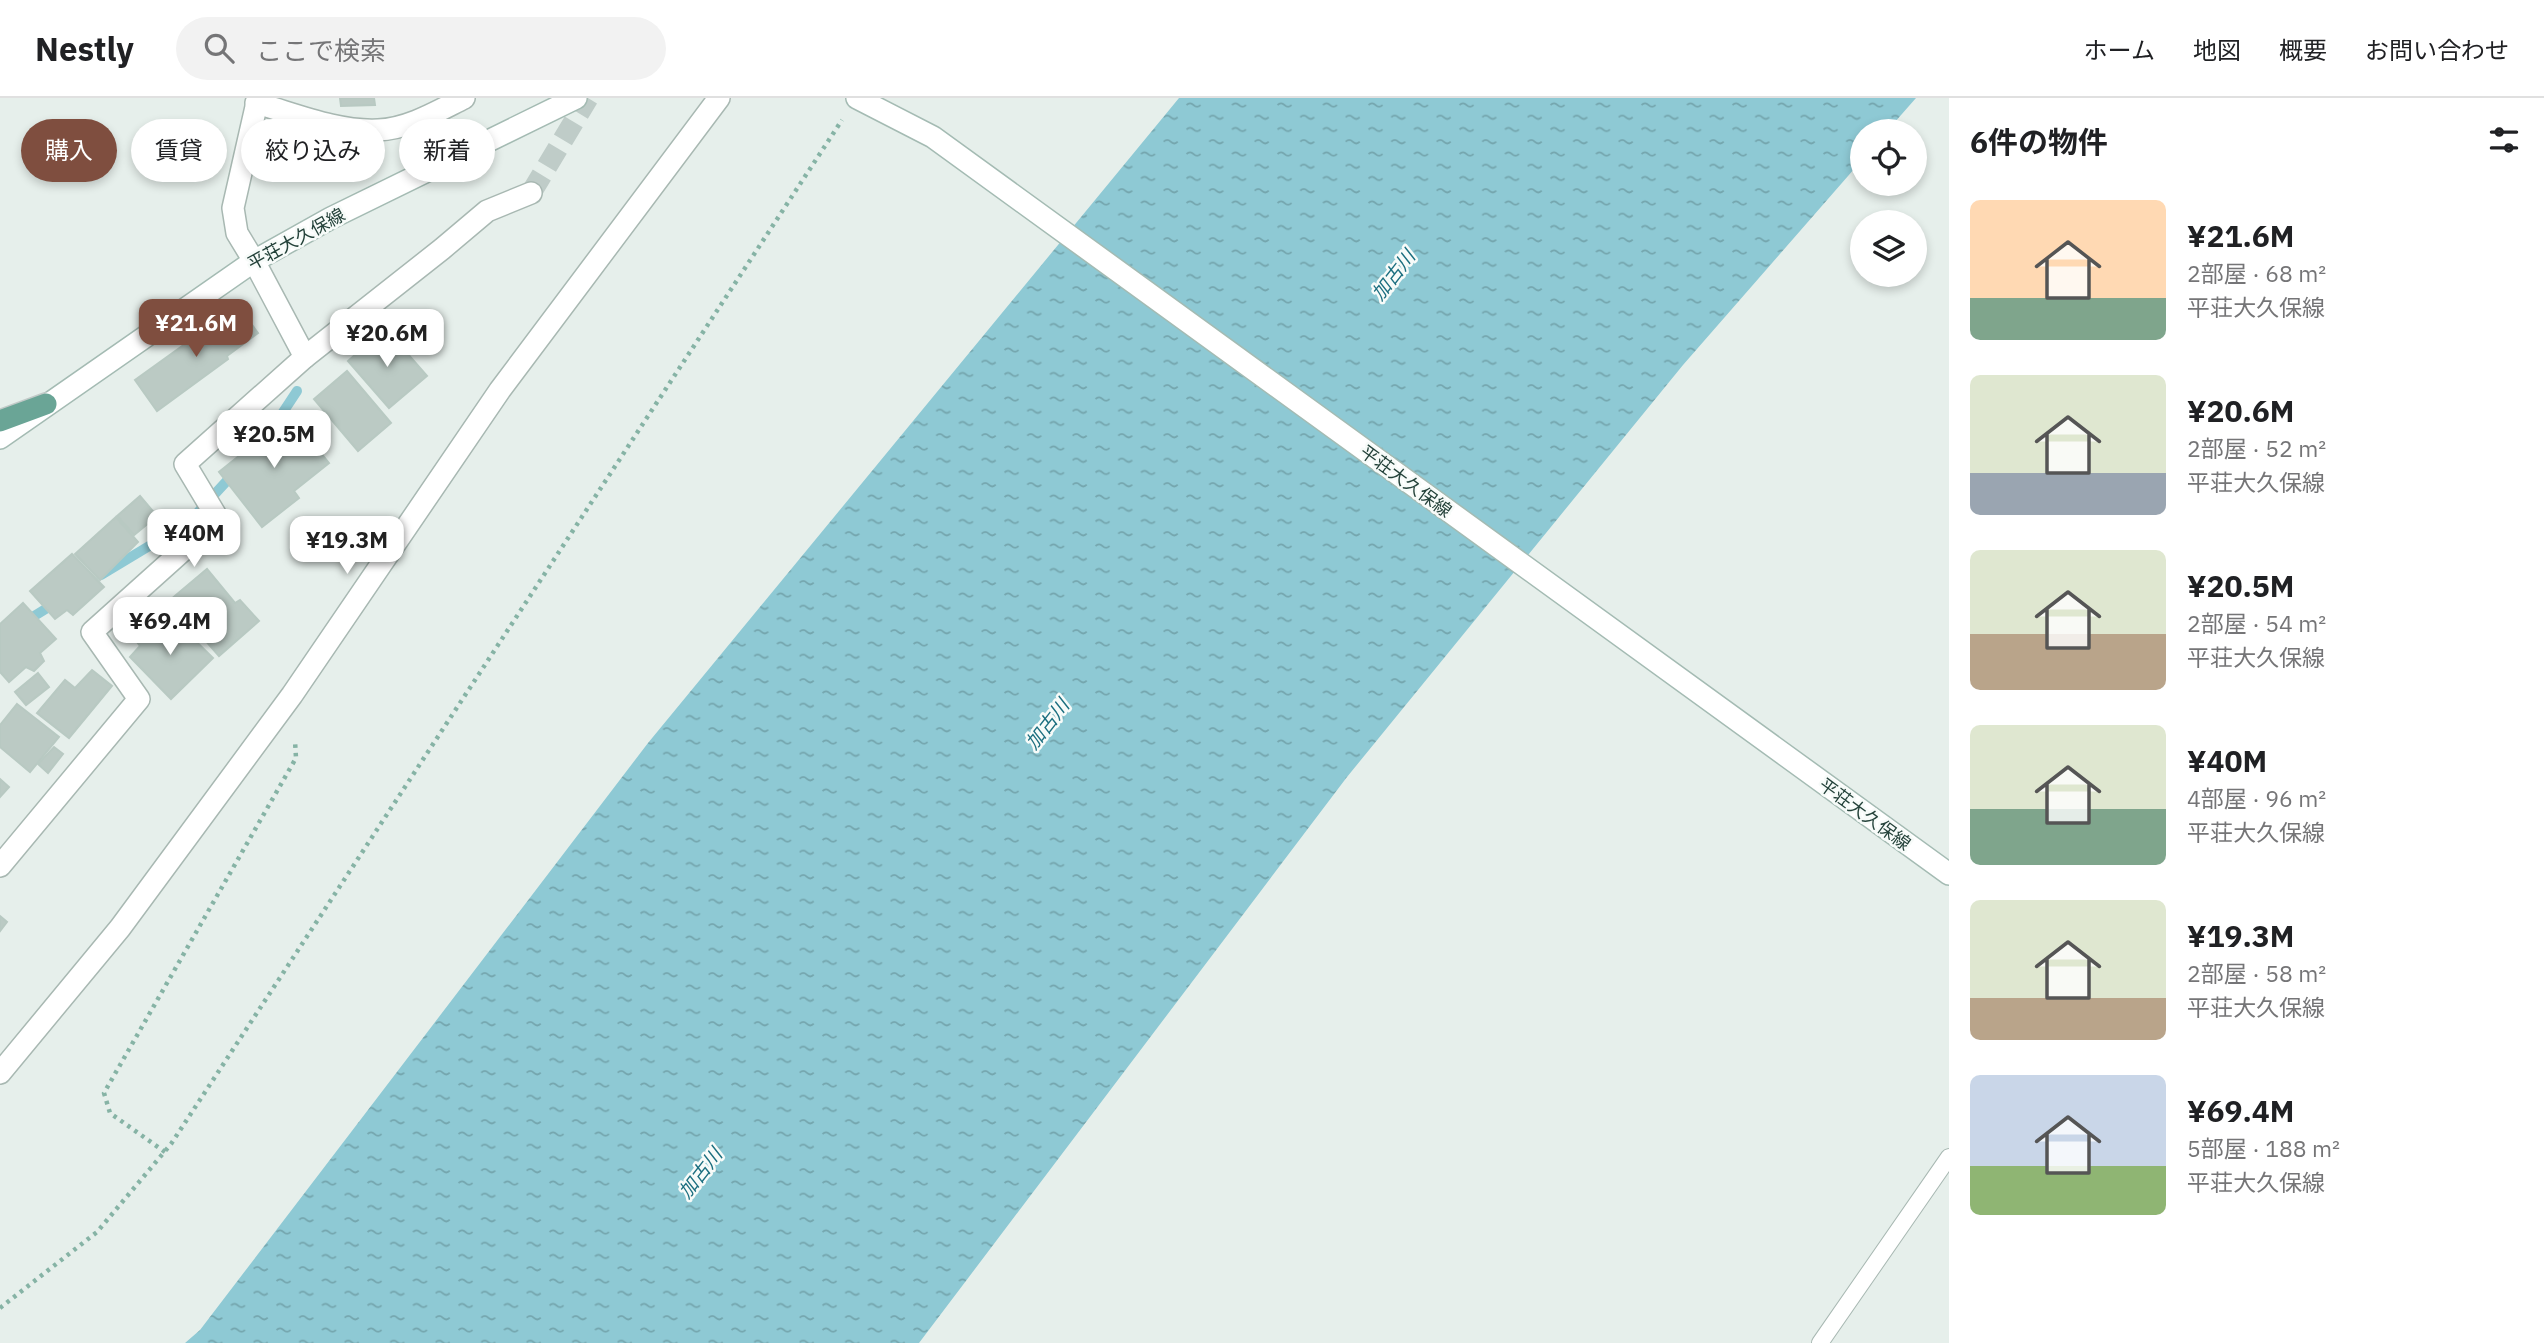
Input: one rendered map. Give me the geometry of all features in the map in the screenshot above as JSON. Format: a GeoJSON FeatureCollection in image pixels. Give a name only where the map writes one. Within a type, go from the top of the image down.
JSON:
{"type":"FeatureCollection","features":[{"type":"Feature","properties":{"kind":"main road"},"geometry":{"type":"LineString","coordinates":[[0,421],[46,404]]}},
{"type":"Feature","properties":{"kind":"street"},"geometry":{"type":"LineString","coordinates":[[305,357],[237,233],[233,208],[257,101],[332,125],[379,130],[421,120],[464,98]]}},
{"type":"Feature","properties":{"kind":"street","name":"平荘大久保線"},"geometry":{"type":"LineString","coordinates":[[0,438],[254,261],[331,218],[576,98]]}},
{"type":"Feature","properties":{"kind":"street"},"geometry":{"type":"LineString","coordinates":[[0,1073],[120,928],[292,695],[500,390],[719,98]]}},
{"type":"Feature","properties":{"kind":"street","name":"平荘大久保線"},"geometry":{"type":"LineString","coordinates":[[857,98],[933,137],[1949,874]]}},
{"type":"Feature","properties":{"kind":"street"},"geometry":{"type":"LineString","coordinates":[[0,866],[139,699],[92,632],[218,519],[185,464],[305,357],[487,211],[531,193]]}},
{"type":"Feature","properties":{"kind":"lane"},"geometry":{"type":"LineString","coordinates":[[1821,1343],[1949,1157]]}},
{"type":"Feature","properties":{"kind":"path"},"geometry":{"type":"LineString","coordinates":[[0,1308],[97,1232],[165,1152],[844,117]]}},
{"type":"Feature","properties":{"kind":"path"},"geometry":{"type":"LineString","coordinates":[[165,1152],[110,1113],[104,1093],[296,758],[292,695]]}},
{"type":"Feature","properties":{"kind":"water","name":"加古川"},"geometry":{"type":"Polygon","coordinates":[[[1179,98],[1916,98],[1898,119],[1850,119],[1850,174],[1683,365],[1347,777],[919,1343],[185,1343],[200,1330],[648,743],[1179,98]]]}},
{"type":"Feature","properties":{"kind":"building"},"geometry":{"type":"Polygon","coordinates":[[[340,98],[374,98],[375,105],[341,106],[340,98]]]}},
{"type":"Feature","properties":{"kind":"building"},"geometry":{"type":"Polygon","coordinates":[[[238,306],[258,333],[227,356],[228,359],[157,411],[135,380],[238,306]]]}},
{"type":"Feature","properties":{"kind":"building"},"geometry":{"type":"Polygon","coordinates":[[[382,331],[398,349],[400,345],[427,376],[389,408],[348,361],[382,331]]]}},
{"type":"Feature","properties":{"kind":"building"},"geometry":{"type":"Polygon","coordinates":[[[347,371],[391,423],[358,451],[314,399],[347,371]]]}},
{"type":"Feature","properties":{"kind":"building"},"geometry":{"type":"Polygon","coordinates":[[[290,415],[329,463],[294,491],[299,498],[262,527],[219,472],[290,415]]]}},
{"type":"Feature","properties":{"kind":"building"},"geometry":{"type":"Polygon","coordinates":[[[140,496],[157,516],[134,535],[117,516],[140,496]]]}},
{"type":"Feature","properties":{"kind":"building"},"geometry":{"type":"Polygon","coordinates":[[[116,517],[138,542],[100,580],[75,554],[116,517]]]}},
{"type":"Feature","properties":{"kind":"building"},"geometry":{"type":"Polygon","coordinates":[[[72,554],[104,587],[73,615],[67,610],[55,619],[30,591],[72,554]]]}},
{"type":"Feature","properties":{"kind":"building"},"geometry":{"type":"Polygon","coordinates":[[[207,569],[235,603],[240,600],[259,621],[219,656],[170,600],[207,569]]]}},
{"type":"Feature","properties":{"kind":"building"},"geometry":{"type":"Polygon","coordinates":[[[23,603],[56,639],[40,653],[44,661],[34,671],[26,667],[9,682],[0,672],[0,624],[23,603]]]}},
{"type":"Feature","properties":{"kind":"building"},"geometry":{"type":"Polygon","coordinates":[[[173,619],[213,658],[171,699],[130,657],[140,646],[134,638],[151,622],[162,630],[173,619]]]}},
{"type":"Feature","properties":{"kind":"building"},"geometry":{"type":"Polygon","coordinates":[[[92,670],[112,686],[69,738],[37,713],[65,680],[75,688],[92,670]]]}},
{"type":"Feature","properties":{"kind":"building"},"geometry":{"type":"Polygon","coordinates":[[[38,673],[49,687],[26,705],[15,692],[38,673]]]}},
{"type":"Feature","properties":{"kind":"building"},"geometry":{"type":"Polygon","coordinates":[[[17,704],[59,737],[30,772],[0,747],[0,725],[17,704]]]}},
{"type":"Feature","properties":{"kind":"building"},"geometry":{"type":"Polygon","coordinates":[[[54,747],[63,754],[48,773],[38,764],[54,747]]]}},
{"type":"Feature","properties":{"kind":"building"},"geometry":{"type":"Polygon","coordinates":[[[0,779],[9,787],[0,797],[0,779]]]}},
{"type":"Feature","properties":{"kind":"building"},"geometry":{"type":"Polygon","coordinates":[[[0,916],[7,922],[0,931],[0,916]]]}},
{"type":"Feature","properties":{"kind":"waterway"},"geometry":{"type":"LineString","coordinates":[[264,441],[297,391]]}},
{"type":"Feature","properties":{"kind":"waterway"},"geometry":{"type":"LineString","coordinates":[[101,575],[189,522],[236,471]]}},
{"type":"Feature","properties":{"kind":"waterway"},"geometry":{"type":"LineString","coordinates":[[0,637],[57,602]]}},
{"type":"Feature","properties":{"kind":"tunnel"},"geometry":{"type":"LineString","coordinates":[[531,193],[588,98]]}}]}
